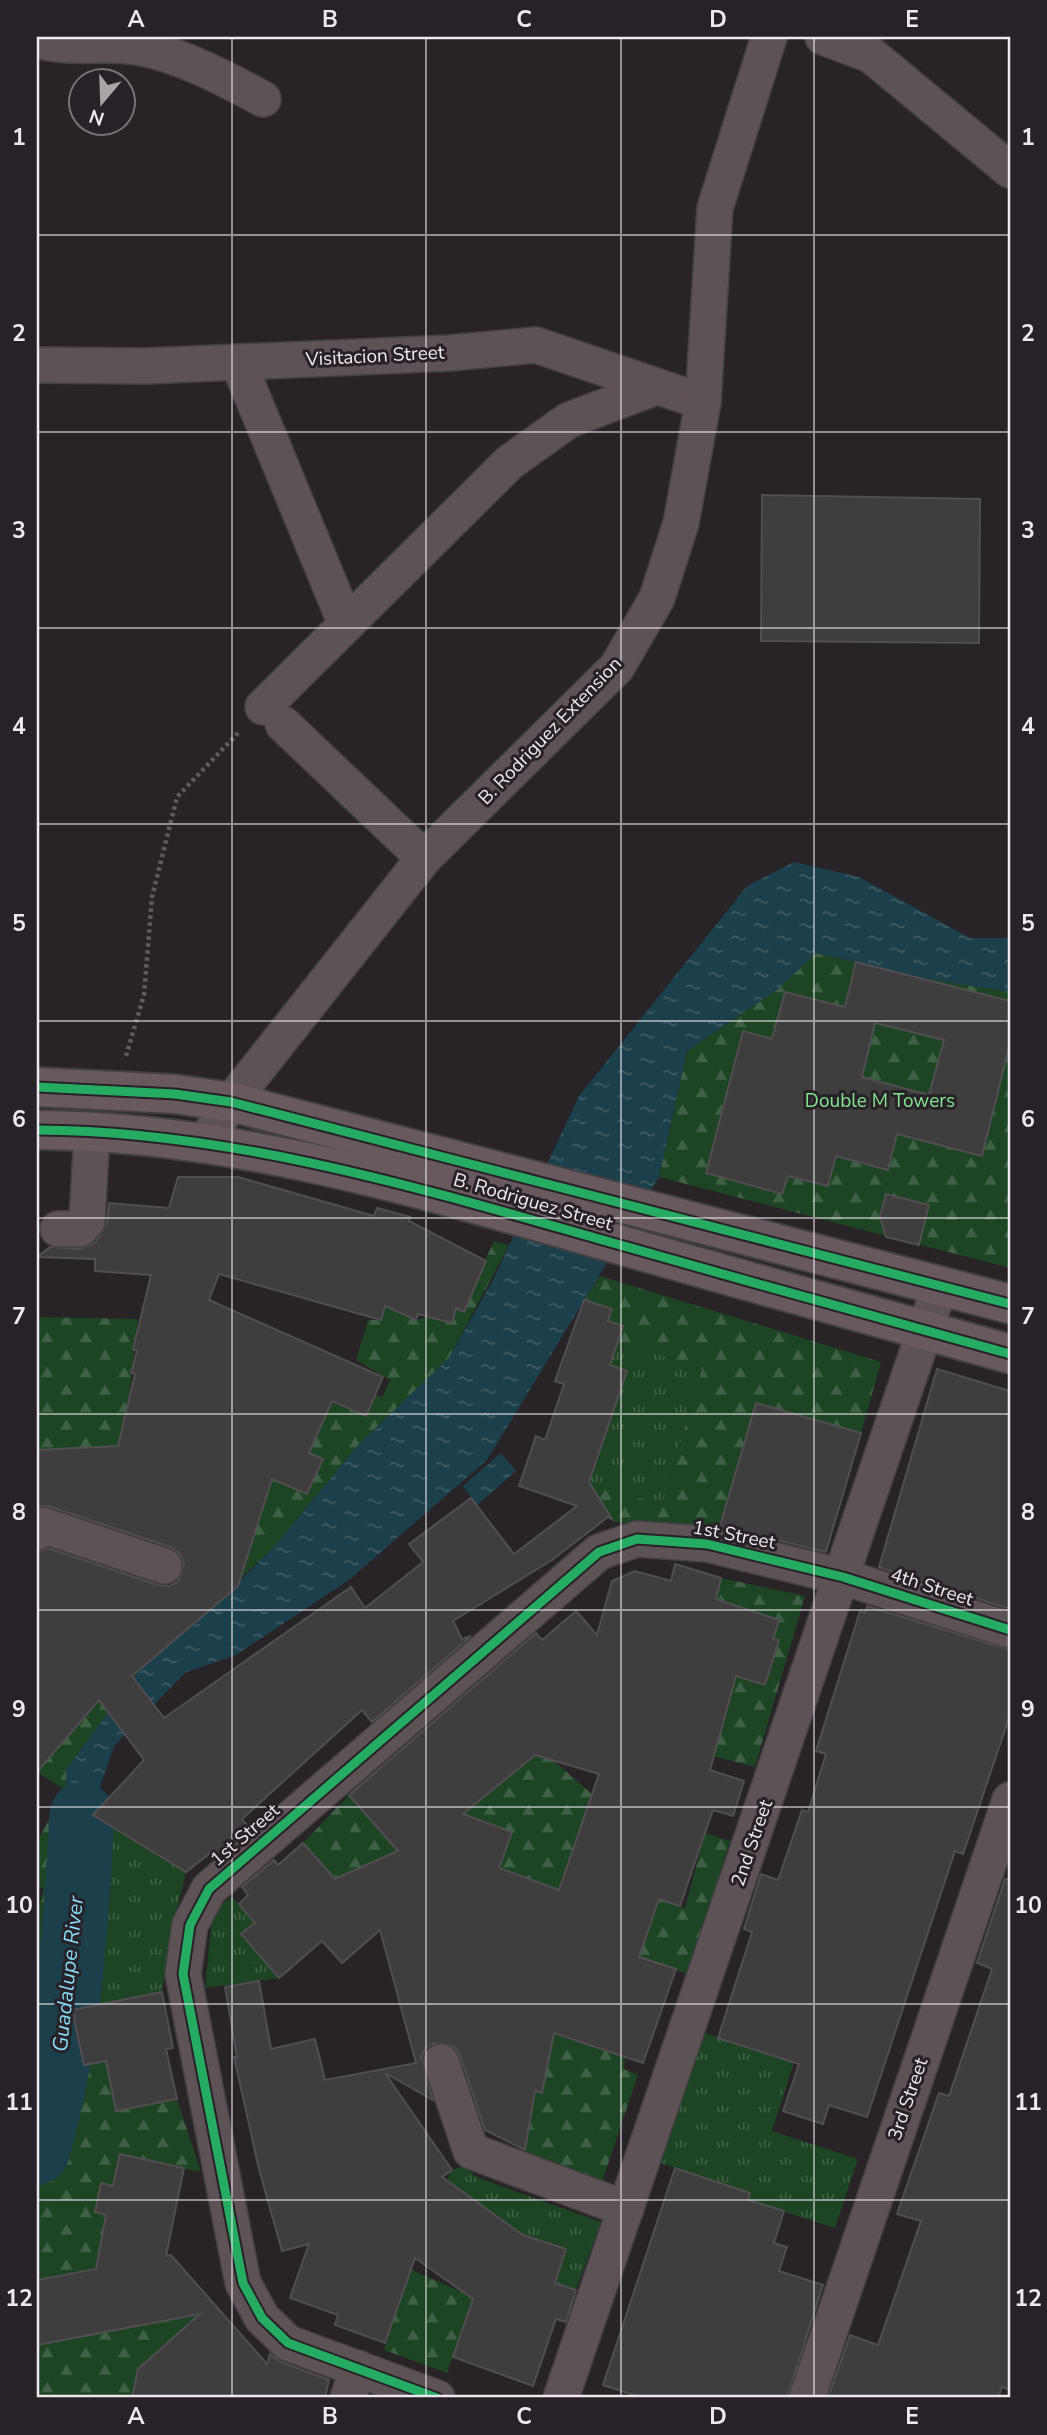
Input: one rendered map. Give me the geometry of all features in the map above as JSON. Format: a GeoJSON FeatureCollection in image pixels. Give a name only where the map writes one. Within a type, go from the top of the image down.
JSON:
{"type":"FeatureCollection","features":[{"type":"Feature","properties":{"kind":"main road","name":"B. Rodriguez Street"},"geometry":{"type":"LineString","coordinates":[[37,1087],[116,1090],[231,1102],[1010,1304]]}},
{"type":"Feature","properties":{"kind":"main road","name":"B. Rodriguez Street"},"geometry":{"type":"LineString","coordinates":[[37,1130],[205,1142],[298,1160],[488,1207],[1010,1354]]}},
{"type":"Feature","properties":{"kind":"street","name":"B. Rodriguez Extension"},"geometry":{"type":"LineString","coordinates":[[205,1142],[231,1102],[424,858],[617,667],[657,598],[681,523],[703,402],[715,208],[769,37]]}},
{"type":"Feature","properties":{"kind":"street"},"geometry":{"type":"LineString","coordinates":[[823,37],[871,55],[1010,170]]}},
{"type":"Feature","properties":{"kind":"street"},"geometry":{"type":"LineString","coordinates":[[37,40],[55,45],[130,46],[195,66],[263,99]]}},
{"type":"Feature","properties":{"kind":"street","name":"Visitacion Street"},"geometry":{"type":"LineString","coordinates":[[37,365],[146,366],[450,353],[536,345],[703,402]]}},
{"type":"Feature","properties":{"kind":"street"},"geometry":{"type":"LineString","coordinates":[[238,362],[346,624]]}},
{"type":"Feature","properties":{"kind":"street"},"geometry":{"type":"LineString","coordinates":[[424,858],[273,715],[346,624],[510,462],[569,420],[656,387]]}},
{"type":"Feature","properties":{"kind":"street"},"geometry":{"type":"LineString","coordinates":[[58,1228],[80,1228],[88,1221],[92,1132]]}},
{"type":"Feature","properties":{"kind":"street","name":"2nd Street"},"geometry":{"type":"LineString","coordinates":[[561,2398],[940,1286]]}},
{"type":"Feature","properties":{"kind":"street"},"geometry":{"type":"LineString","coordinates":[[39,1528],[164,1566]]}},
{"type":"Feature","properties":{"kind":"street","name":"1st Street"},"geometry":{"type":"LineString","coordinates":[[438,2398],[353,2383],[288,2343],[262,2318],[243,2283],[183,1974],[190,1924],[209,1889],[599,1552],[637,1539],[707,1544],[843,1577]]}},
{"type":"Feature","properties":{"kind":"street","name":"4th Street"},"geometry":{"type":"LineString","coordinates":[[843,1577],[1010,1630]]}},
{"type":"Feature","properties":{"kind":"street","name":"3rd Street"},"geometry":{"type":"LineString","coordinates":[[807,2398],[1010,1801]]}},
{"type":"Feature","properties":{"kind":"street"},"geometry":{"type":"LineString","coordinates":[[442,2062],[471,2151],[626,2209]]}},
{"type":"Feature","properties":{"kind":"path"},"geometry":{"type":"LineString","coordinates":[[116,1090],[144,995],[152,897],[177,797],[273,715]]}},
{"type":"Feature","properties":{"kind":"green space","name":"Double M Towers"},"geometry":{"type":"Polygon","coordinates":[[[816,953],[928,979],[1010,992],[1010,1268],[659,1177],[687,1051],[778,989],[816,953]]]}},
{"type":"Feature","properties":{"kind":"green space"},"geometry":{"type":"Polygon","coordinates":[[[494,1241],[509,1245],[449,1358],[359,1444],[273,1548],[241,1578],[258,1524],[258,1505],[269,1478],[307,1494],[323,1460],[309,1453],[331,1403],[366,1415],[375,1395],[382,1397],[390,1380],[356,1360],[368,1320],[381,1320],[385,1306],[416,1320],[428,1317],[452,1322],[456,1308],[464,1312],[494,1241]]]}},
{"type":"Feature","properties":{"kind":"green space"},"geometry":{"type":"Polygon","coordinates":[[[600,1276],[881,1362],[861,1433],[756,1403],[719,1529],[614,1522],[589,1482],[662,1505],[702,1369],[618,1342],[623,1327],[608,1321],[612,1309],[584,1300],[600,1276]]]}},
{"type":"Feature","properties":{"kind":"green space"},"geometry":{"type":"Polygon","coordinates":[[[37,1317],[138,1319],[123,1448],[114,1446],[37,1450],[37,1317]]]}},
{"type":"Feature","properties":{"kind":"green space"},"geometry":{"type":"Polygon","coordinates":[[[611,1339],[702,1369],[662,1505],[589,1482],[627,1372],[603,1363],[611,1339]]]}},
{"type":"Feature","properties":{"kind":"green space"},"geometry":{"type":"Polygon","coordinates":[[[721,1578],[805,1596],[755,1767],[713,1756],[702,1648],[721,1578]]]}},
{"type":"Feature","properties":{"kind":"green space"},"geometry":{"type":"Polygon","coordinates":[[[133,1663],[140,1669],[66,1770],[68,1802],[46,1865],[60,1967],[37,2087],[37,1911],[44,1889],[37,1886],[37,1842],[65,1790],[37,1772],[133,1663]]]}},
{"type":"Feature","properties":{"kind":"green space"},"geometry":{"type":"Polygon","coordinates":[[[538,1752],[553,1760],[592,1794],[561,1885],[652,1917],[659,1899],[685,1908],[705,1833],[730,1841],[688,1974],[530,1923],[518,1875],[499,1868],[512,1832],[465,1814],[538,1752]]]}},
{"type":"Feature","properties":{"kind":"green space"},"geometry":{"type":"Polygon","coordinates":[[[349,1795],[398,1851],[335,1879],[303,1843],[349,1795]]]}},
{"type":"Feature","properties":{"kind":"green space"},"geometry":{"type":"Polygon","coordinates":[[[93,1815],[186,1872],[172,1930],[162,1992],[72,2010],[89,1828],[93,1815]]]}},
{"type":"Feature","properties":{"kind":"green space"},"geometry":{"type":"Polygon","coordinates":[[[232,1897],[255,1923],[242,1934],[279,1978],[205,1988],[213,1910],[232,1897]]]}},
{"type":"Feature","properties":{"kind":"green space"},"geometry":{"type":"Polygon","coordinates":[[[72,2010],[84,2065],[106,2061],[116,2111],[177,2099],[201,2172],[120,2155],[98,2269],[37,2280],[37,2192],[46,2177],[52,2112],[72,2010]]]}},
{"type":"Feature","properties":{"kind":"green space"},"geometry":{"type":"Polygon","coordinates":[[[690,2028],[794,2062],[772,2131],[858,2159],[835,2228],[748,2200],[750,2193],[648,2159],[690,2028]]]}},
{"type":"Feature","properties":{"kind":"green space"},"geometry":{"type":"Polygon","coordinates":[[[554,2034],[625,2057],[624,2069],[638,2075],[602,2182],[525,2152],[535,2091],[542,2092],[554,2034]]]}},
{"type":"Feature","properties":{"kind":"green space"},"geometry":{"type":"Polygon","coordinates":[[[465,2166],[476,2177],[601,2222],[576,2290],[555,2283],[566,2249],[523,2235],[447,2180],[452,2170],[465,2166]]]}},
{"type":"Feature","properties":{"kind":"green space"},"geometry":{"type":"Polygon","coordinates":[[[400,2265],[485,2302],[470,2307],[447,2373],[384,2350],[397,2308],[400,2265]]]}},
{"type":"Feature","properties":{"kind":"green space"},"geometry":{"type":"Polygon","coordinates":[[[225,2310],[183,2330],[138,2369],[132,2398],[37,2398],[37,2345],[225,2310]]]}},
{"type":"Feature","properties":{"kind":"water"},"geometry":{"type":"Polygon","coordinates":[[[794,862],[859,877],[970,938],[1010,938],[1010,992],[928,979],[816,953],[778,989],[687,1051],[659,1177],[487,1460],[349,1580],[236,1655],[186,1672],[114,1746],[87,1824],[46,2177],[37,2192],[37,2087],[60,1967],[46,1865],[68,1802],[66,1770],[140,1669],[216,1605],[273,1548],[359,1444],[449,1358],[493,1280],[579,1096],[747,886],[794,862]]]}},
{"type":"Feature","properties":{"kind":"water"},"geometry":{"type":"Polygon","coordinates":[[[501,1453],[516,1471],[477,1505],[463,1486],[501,1453]]]}},
{"type":"Feature","properties":{"kind":"building"},"geometry":{"type":"Polygon","coordinates":[[[762,495],[980,499],[979,643],[761,641],[762,495]]]}},
{"type":"Feature","properties":{"kind":"building"},"geometry":{"type":"Polygon","coordinates":[[[856,962],[1010,1001],[1010,1043],[982,1156],[897,1134],[888,1170],[836,1156],[828,1186],[788,1176],[782,1194],[706,1173],[743,1031],[772,1039],[785,992],[845,1007],[856,962]],[[875,1023],[862,1077],[929,1095],[944,1040],[875,1023]]]}},
{"type":"Feature","properties":{"kind":"building"},"geometry":{"type":"Polygon","coordinates":[[[178,1177],[238,1177],[374,1216],[377,1208],[410,1217],[409,1221],[486,1261],[464,1312],[456,1308],[452,1323],[418,1314],[416,1320],[385,1306],[381,1320],[219,1274],[209,1300],[383,1377],[366,1416],[332,1401],[309,1453],[323,1459],[307,1494],[272,1479],[238,1586],[132,1676],[164,1718],[351,1587],[365,1608],[423,1562],[409,1544],[471,1498],[514,1554],[577,1506],[519,1486],[536,1436],[545,1440],[564,1384],[555,1381],[584,1300],[612,1309],[608,1321],[623,1326],[610,1365],[627,1371],[589,1482],[612,1519],[608,1517],[552,1560],[453,1621],[462,1639],[471,1636],[372,1722],[362,1710],[242,1819],[249,1828],[217,1856],[213,1851],[186,1872],[93,1815],[144,1760],[99,1700],[37,1772],[37,1552],[48,1548],[158,1585],[169,1586],[178,1581],[184,1563],[179,1553],[170,1547],[48,1506],[37,1506],[37,1450],[118,1446],[135,1374],[131,1373],[137,1351],[133,1349],[151,1275],[95,1271],[95,1259],[37,1257],[50,1247],[80,1249],[95,1243],[107,1223],[109,1203],[169,1208],[178,1177]]]}},
{"type":"Feature","properties":{"kind":"building"},"geometry":{"type":"Polygon","coordinates":[[[886,1194],[929,1205],[919,1245],[886,1237],[880,1216],[886,1194]]]}},
{"type":"Feature","properties":{"kind":"building"},"geometry":{"type":"Polygon","coordinates":[[[937,1369],[1010,1391],[1010,1609],[879,1567],[937,1369]]]}},
{"type":"Feature","properties":{"kind":"building"},"geometry":{"type":"Polygon","coordinates":[[[756,1403],[861,1433],[826,1552],[720,1526],[756,1403]]]}},
{"type":"Feature","properties":{"kind":"building"},"geometry":{"type":"Polygon","coordinates":[[[675,1564],[721,1578],[716,1599],[779,1620],[773,1639],[779,1640],[765,1685],[736,1676],[710,1770],[744,1781],[733,1816],[713,1810],[680,1906],[659,1899],[639,1957],[676,1969],[643,2063],[554,2033],[542,2093],[535,2091],[525,2150],[485,2130],[460,2056],[454,2047],[435,2043],[426,2048],[421,2057],[433,2100],[385,2073],[452,2170],[442,2177],[523,2235],[566,2249],[555,2283],[576,2290],[566,2322],[556,2319],[533,2386],[453,2357],[473,2299],[415,2258],[385,2343],[335,2325],[338,2315],[290,2298],[309,2244],[282,2251],[259,2169],[234,2057],[237,2057],[225,1987],[259,1981],[271,2049],[315,2039],[325,2080],[416,2063],[380,1930],[342,1963],[322,1941],[279,1978],[241,1934],[255,1923],[239,1904],[248,1895],[242,1887],[274,1860],[278,1865],[303,1843],[335,1879],[398,1851],[349,1795],[536,1633],[542,1640],[576,1611],[597,1635],[612,1581],[635,1571],[671,1581],[675,1564]],[[535,1755],[463,1814],[512,1832],[499,1868],[559,1890],[599,1774],[535,1755]]]}},
{"type":"Feature","properties":{"kind":"building"},"geometry":{"type":"Polygon","coordinates":[[[867,1606],[1010,1650],[1010,1715],[963,1854],[955,1851],[867,2117],[829,2105],[823,2124],[783,2111],[799,2064],[718,2038],[752,1932],[744,1929],[761,1874],[778,1880],[802,1810],[808,1812],[826,1754],[816,1751],[860,1611],[865,1613],[867,1606]]]}},
{"type":"Feature","properties":{"kind":"building"},"geometry":{"type":"Polygon","coordinates":[[[1005,1879],[1010,1879],[1010,2390],[1002,2387],[998,2398],[828,2398],[850,2335],[878,2345],[921,2221],[897,2214],[939,2093],[949,2096],[992,1969],[977,1963],[1005,1879]]]}},
{"type":"Feature","properties":{"kind":"building"},"geometry":{"type":"Polygon","coordinates":[[[162,1992],[173,2048],[166,2049],[177,2099],[116,2111],[106,2061],[84,2065],[72,2010],[162,1992]]]}},
{"type":"Feature","properties":{"kind":"building"},"geometry":{"type":"Polygon","coordinates":[[[120,2154],[184,2168],[166,2256],[171,2255],[267,2364],[270,2354],[281,2362],[329,2380],[325,2398],[132,2398],[138,2369],[200,2314],[37,2345],[37,2280],[96,2269],[106,2215],[95,2212],[101,2183],[113,2186],[120,2154]]]}},
{"type":"Feature","properties":{"kind":"building"},"geometry":{"type":"Polygon","coordinates":[[[675,2168],[750,2193],[748,2200],[784,2211],[774,2243],[787,2247],[779,2271],[823,2285],[787,2398],[644,2398],[603,2385],[675,2168]]]}},
{"type":"Feature","properties":{"kind":"waterway","name":"Guadalupe River"},"geometry":{"type":"LineString","coordinates":[[37,2152],[64,2027],[74,1943],[82,1815]]}},
{"type":"Feature","properties":{"kind":"cycle path"},"geometry":{"type":"LineString","coordinates":[[37,1087],[175,1094],[231,1102],[1010,1304]]}},
{"type":"Feature","properties":{"kind":"cycle path"},"geometry":{"type":"LineString","coordinates":[[37,1130],[178,1140],[318,1164],[455,1198],[1010,1354]]}},
{"type":"Feature","properties":{"kind":"cycle path"},"geometry":{"type":"LineString","coordinates":[[437,2398],[288,2343],[262,2318],[243,2283],[183,1974],[190,1925],[209,1889],[599,1552],[637,1539],[707,1544],[843,1577],[1010,1630]]}}]}
